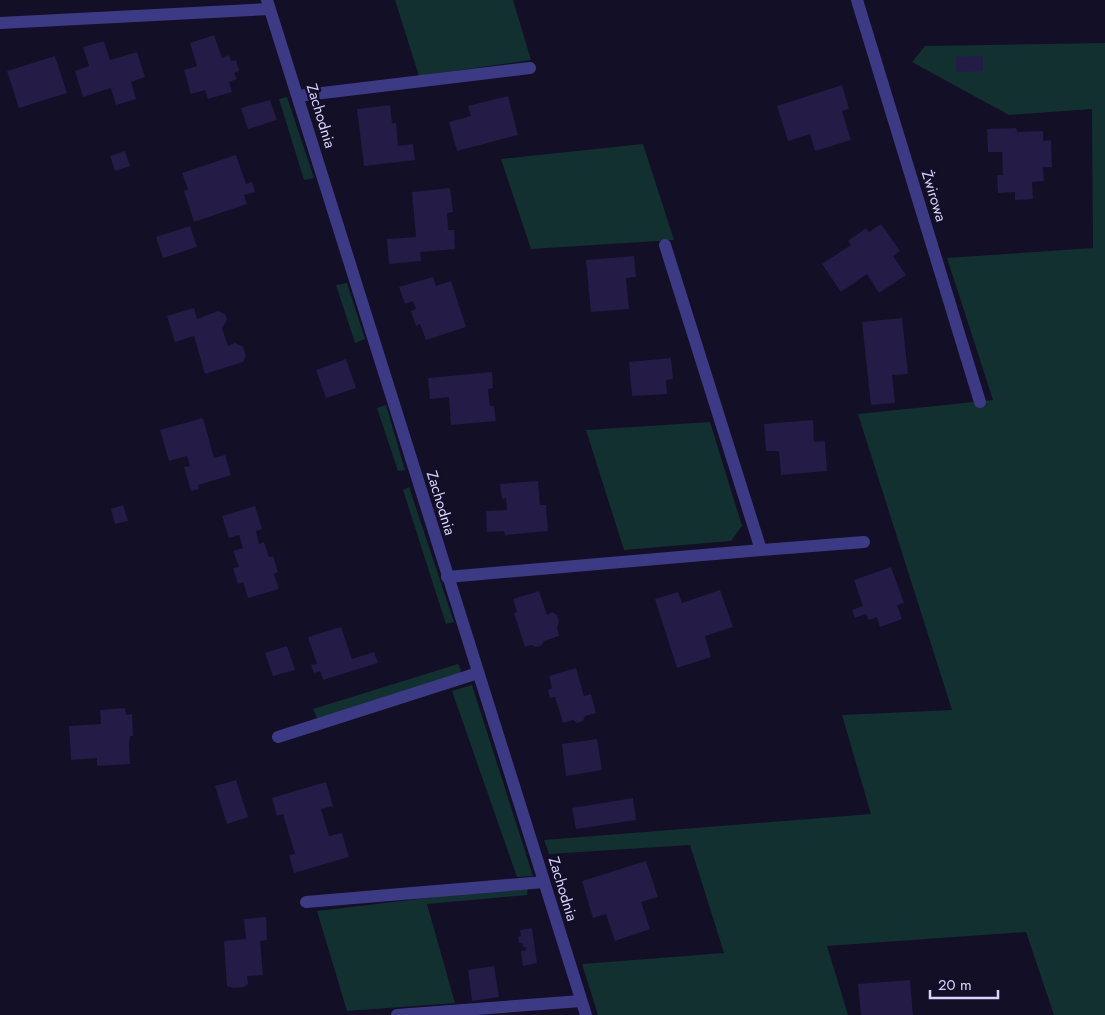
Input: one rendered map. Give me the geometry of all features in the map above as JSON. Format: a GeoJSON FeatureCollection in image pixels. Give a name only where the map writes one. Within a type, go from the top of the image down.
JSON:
{"type":"FeatureCollection","features":[{"type":"Feature","properties":{"kind":"street","name":"Żwirowa"},"geometry":{"type":"LineString","coordinates":[[857,0],[980,402]]}},
{"type":"Feature","properties":{"kind":"street"},"geometry":{"type":"LineString","coordinates":[[0,23],[269,5]]}},
{"type":"Feature","properties":{"kind":"street","name":"Zachodnia"},"geometry":{"type":"LineString","coordinates":[[269,5],[586,1015]]}},
{"type":"Feature","properties":{"kind":"street"},"geometry":{"type":"LineString","coordinates":[[298,96],[530,68]]}},
{"type":"Feature","properties":{"kind":"street"},"geometry":{"type":"LineString","coordinates":[[665,245],[760,550]]}},
{"type":"Feature","properties":{"kind":"street"},"geometry":{"type":"LineString","coordinates":[[447,576],[864,542]]}},
{"type":"Feature","properties":{"kind":"street"},"geometry":{"type":"LineString","coordinates":[[278,737],[478,673]]}},
{"type":"Feature","properties":{"kind":"street"},"geometry":{"type":"LineString","coordinates":[[306,902],[544,882]]}},
{"type":"Feature","properties":{"kind":"street"},"geometry":{"type":"LineString","coordinates":[[397,1015],[581,1001]]}},
{"type":"Feature","properties":{"kind":"green space"},"geometry":{"type":"Polygon","coordinates":[[[395,0],[513,0],[531,60],[419,76],[395,0]]]}},
{"type":"Feature","properties":{"kind":"green space"},"geometry":{"type":"Polygon","coordinates":[[[1105,43],[1105,1015],[1054,1015],[1026,932],[827,946],[848,1015],[598,1015],[582,964],[724,953],[690,845],[549,854],[544,840],[871,814],[842,715],[952,710],[858,414],[993,400],[947,258],[1093,248],[1092,109],[1009,115],[912,62],[925,46],[1105,43]]]}},
{"type":"Feature","properties":{"kind":"green space"},"geometry":{"type":"Polygon","coordinates":[[[287,97],[314,178],[304,180],[279,99],[287,97]]]}},
{"type":"Feature","properties":{"kind":"green space"},"geometry":{"type":"Polygon","coordinates":[[[643,144],[674,240],[531,249],[501,159],[643,144]]]}},
{"type":"Feature","properties":{"kind":"green space"},"geometry":{"type":"Polygon","coordinates":[[[347,283],[365,339],[355,343],[336,285],[347,283]]]}},
{"type":"Feature","properties":{"kind":"green space"},"geometry":{"type":"Polygon","coordinates":[[[386,405],[405,470],[398,471],[377,408],[386,405]]]}},
{"type":"Feature","properties":{"kind":"green space"},"geometry":{"type":"Polygon","coordinates":[[[710,422],[742,526],[731,541],[624,550],[586,430],[710,422]]]}},
{"type":"Feature","properties":{"kind":"green space"},"geometry":{"type":"Polygon","coordinates":[[[409,487],[454,622],[446,624],[403,490],[409,487]]]}},
{"type":"Feature","properties":{"kind":"green space"},"geometry":{"type":"Polygon","coordinates":[[[458,664],[461,670],[458,675],[318,720],[313,709],[458,664]]]}},
{"type":"Feature","properties":{"kind":"green space"},"geometry":{"type":"Polygon","coordinates":[[[472,685],[533,876],[517,877],[452,691],[472,685]]]}},
{"type":"Feature","properties":{"kind":"green space"},"geometry":{"type":"Polygon","coordinates":[[[528,886],[527,895],[427,904],[455,1003],[347,1011],[317,911],[528,886]]]}},
{"type":"Feature","properties":{"kind":"building"},"geometry":{"type":"Polygon","coordinates":[[[214,35],[222,58],[229,55],[231,61],[236,60],[239,71],[234,73],[237,79],[229,82],[232,92],[208,99],[205,90],[191,94],[184,70],[197,66],[190,43],[214,35]]]}},
{"type":"Feature","properties":{"kind":"building"},"geometry":{"type":"Polygon","coordinates":[[[104,41],[110,60],[137,52],[145,77],[131,82],[136,99],[116,105],[111,88],[83,97],[75,71],[89,66],[83,47],[104,41]]]}},
{"type":"Feature","properties":{"kind":"building"},"geometry":{"type":"Polygon","coordinates":[[[55,56],[67,93],[19,108],[7,71],[55,56]]]}},
{"type":"Feature","properties":{"kind":"building"},"geometry":{"type":"Polygon","coordinates":[[[983,56],[983,71],[956,72],[956,57],[983,56]]]}},
{"type":"Feature","properties":{"kind":"building"},"geometry":{"type":"Polygon","coordinates":[[[842,85],[849,109],[842,111],[851,140],[815,151],[810,134],[788,141],[777,106],[842,85]]]}},
{"type":"Feature","properties":{"kind":"building"},"geometry":{"type":"Polygon","coordinates":[[[508,96],[518,135],[457,151],[449,122],[471,116],[468,106],[508,96]]]}},
{"type":"Feature","properties":{"kind":"building"},"geometry":{"type":"Polygon","coordinates":[[[270,100],[277,120],[248,129],[241,108],[270,100]]]}},
{"type":"Feature","properties":{"kind":"building"},"geometry":{"type":"Polygon","coordinates":[[[390,105],[392,123],[396,123],[398,146],[413,144],[415,160],[364,166],[357,109],[390,105]]]}},
{"type":"Feature","properties":{"kind":"building"},"geometry":{"type":"Polygon","coordinates":[[[1016,128],[1017,132],[1043,131],[1043,141],[1051,140],[1052,167],[1043,167],[1044,181],[1032,182],[1033,199],[1015,200],[1015,192],[998,193],[997,175],[1003,175],[1002,152],[988,152],[987,129],[1016,128]]]}},
{"type":"Feature","properties":{"kind":"building"},"geometry":{"type":"Polygon","coordinates":[[[125,151],[130,166],[115,171],[110,156],[125,151]]]}},
{"type":"Feature","properties":{"kind":"building"},"geometry":{"type":"Polygon","coordinates":[[[236,155],[246,184],[252,182],[255,192],[244,195],[247,204],[194,222],[184,191],[188,189],[182,173],[236,155]]]}},
{"type":"Feature","properties":{"kind":"building"},"geometry":{"type":"Polygon","coordinates":[[[450,188],[453,212],[447,213],[448,230],[454,230],[455,249],[420,252],[421,261],[389,264],[387,239],[416,237],[412,192],[450,188]]]}},
{"type":"Feature","properties":{"kind":"building"},"geometry":{"type":"Polygon","coordinates":[[[881,224],[900,251],[893,256],[906,275],[879,293],[867,274],[841,292],[822,264],[851,245],[848,241],[866,228],[869,232],[881,224]]]}},
{"type":"Feature","properties":{"kind":"building"},"geometry":{"type":"Polygon","coordinates":[[[190,226],[197,247],[163,258],[156,237],[190,226]]]}},
{"type":"Feature","properties":{"kind":"building"},"geometry":{"type":"Polygon","coordinates":[[[634,256],[636,277],[626,278],[629,309],[591,312],[586,260],[634,256]]]}},
{"type":"Feature","properties":{"kind":"building"},"geometry":{"type":"Polygon","coordinates":[[[433,277],[436,286],[451,281],[466,327],[426,340],[420,324],[416,326],[411,311],[416,309],[413,301],[405,304],[399,287],[433,277]]]}},
{"type":"Feature","properties":{"kind":"building"},"geometry":{"type":"Polygon","coordinates":[[[194,308],[197,319],[218,311],[225,314],[227,320],[222,328],[228,346],[235,343],[243,347],[246,356],[243,362],[205,374],[194,336],[175,342],[167,316],[194,308]]]}},
{"type":"Feature","properties":{"kind":"building"},"geometry":{"type":"Polygon","coordinates":[[[902,318],[908,374],[892,375],[895,403],[871,405],[862,322],[902,318]]]}},
{"type":"Feature","properties":{"kind":"building"},"geometry":{"type":"Polygon","coordinates":[[[671,358],[673,379],[666,380],[667,394],[632,396],[629,362],[671,358]]]}},
{"type":"Feature","properties":{"kind":"building"},"geometry":{"type":"Polygon","coordinates":[[[346,359],[356,388],[326,398],[316,370],[346,359]]]}},
{"type":"Feature","properties":{"kind":"building"},"geometry":{"type":"Polygon","coordinates":[[[492,372],[493,388],[488,389],[490,406],[494,406],[496,421],[451,425],[449,397],[430,399],[428,378],[492,372]]]}},
{"type":"Feature","properties":{"kind":"building"},"geometry":{"type":"Polygon","coordinates":[[[203,418],[214,458],[225,455],[231,475],[198,485],[199,489],[191,491],[184,467],[190,466],[187,456],[169,461],[160,430],[203,418]]]}},
{"type":"Feature","properties":{"kind":"building"},"geometry":{"type":"Polygon","coordinates":[[[813,420],[814,442],[825,441],[827,471],[781,475],[779,451],[766,451],[764,424],[813,420]]]}},
{"type":"Feature","properties":{"kind":"building"},"geometry":{"type":"Polygon","coordinates":[[[538,481],[540,505],[546,505],[548,531],[505,535],[504,531],[487,532],[486,511],[507,510],[506,498],[502,499],[500,484],[538,481]]]}},
{"type":"Feature","properties":{"kind":"building"},"geometry":{"type":"Polygon","coordinates":[[[123,505],[128,521],[115,524],[111,509],[123,505]]]}},
{"type":"Feature","properties":{"kind":"building"},"geometry":{"type":"Polygon","coordinates":[[[255,506],[262,529],[256,531],[259,544],[264,542],[269,557],[273,556],[278,572],[274,574],[279,589],[248,598],[243,582],[238,584],[233,568],[239,567],[233,551],[243,548],[239,535],[229,538],[222,516],[255,506]]]}},
{"type":"Feature","properties":{"kind":"building"},"geometry":{"type":"Polygon","coordinates":[[[891,567],[904,603],[897,605],[902,619],[880,627],[877,617],[869,620],[866,614],[855,618],[852,610],[863,606],[854,580],[891,567]]]}},
{"type":"Feature","properties":{"kind":"building"},"geometry":{"type":"Polygon","coordinates":[[[720,590],[733,627],[705,636],[711,657],[677,668],[655,599],[678,592],[682,603],[720,590]]]}},
{"type":"Feature","properties":{"kind":"building"},"geometry":{"type":"Polygon","coordinates":[[[539,591],[547,615],[552,612],[557,615],[559,636],[544,641],[541,646],[531,645],[525,647],[514,613],[517,612],[513,599],[539,591]]]}},
{"type":"Feature","properties":{"kind":"building"},"geometry":{"type":"Polygon","coordinates":[[[341,627],[352,659],[374,652],[378,663],[323,680],[320,671],[314,673],[311,665],[317,664],[308,637],[341,627]]]}},
{"type":"Feature","properties":{"kind":"building"},"geometry":{"type":"Polygon","coordinates":[[[287,646],[295,670],[273,676],[265,653],[287,646]]]}},
{"type":"Feature","properties":{"kind":"building"},"geometry":{"type":"Polygon","coordinates":[[[576,668],[584,696],[591,694],[596,713],[585,716],[583,721],[577,723],[573,720],[563,723],[555,697],[550,698],[548,690],[552,688],[549,676],[576,668]]]}},
{"type":"Feature","properties":{"kind":"building"},"geometry":{"type":"Polygon","coordinates":[[[125,708],[126,715],[132,714],[133,736],[130,736],[129,743],[130,764],[97,766],[97,758],[71,760],[69,726],[101,724],[100,710],[125,708]]]}},
{"type":"Feature","properties":{"kind":"building"},"geometry":{"type":"Polygon","coordinates":[[[597,739],[602,770],[566,776],[562,744],[597,739]]]}},
{"type":"Feature","properties":{"kind":"building"},"geometry":{"type":"Polygon","coordinates":[[[236,780],[248,817],[227,824],[215,786],[236,780]]]}},
{"type":"Feature","properties":{"kind":"building"},"geometry":{"type":"Polygon","coordinates":[[[326,782],[333,806],[321,809],[329,836],[342,833],[349,857],[294,873],[289,855],[295,854],[283,814],[277,816],[272,798],[326,782]]]}},
{"type":"Feature","properties":{"kind":"building"},"geometry":{"type":"Polygon","coordinates":[[[633,798],[636,820],[576,829],[572,808],[633,798]]]}},
{"type":"Feature","properties":{"kind":"building"},"geometry":{"type":"Polygon","coordinates":[[[646,861],[658,897],[641,902],[650,929],[615,941],[606,914],[593,918],[582,881],[646,861]]]}},
{"type":"Feature","properties":{"kind":"building"},"geometry":{"type":"Polygon","coordinates":[[[266,917],[267,940],[260,941],[263,975],[247,976],[248,984],[244,987],[233,988],[227,986],[224,941],[246,939],[244,919],[266,917]]]}},
{"type":"Feature","properties":{"kind":"building"},"geometry":{"type":"Polygon","coordinates":[[[532,928],[537,963],[523,966],[521,951],[526,950],[526,947],[519,943],[518,937],[521,936],[520,930],[532,928]]]}},
{"type":"Feature","properties":{"kind":"building"},"geometry":{"type":"Polygon","coordinates":[[[494,966],[499,997],[472,1001],[468,970],[494,966]]]}},
{"type":"Feature","properties":{"kind":"building"},"geometry":{"type":"Polygon","coordinates":[[[910,980],[913,1015],[861,1015],[858,984],[910,980]]]}}]}
